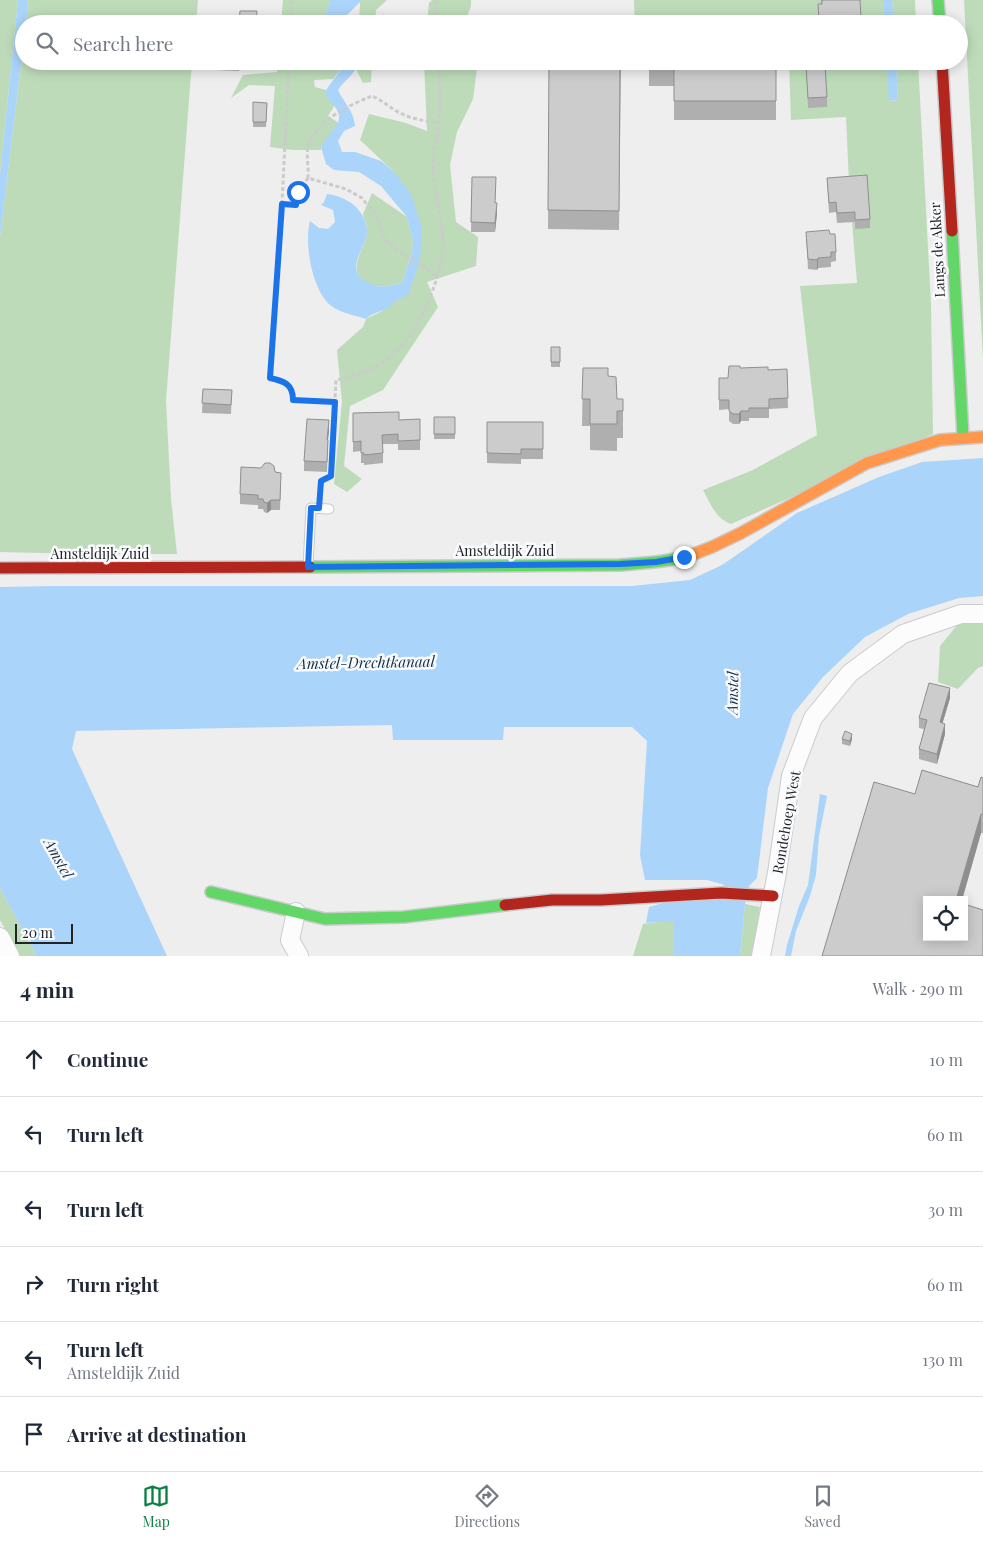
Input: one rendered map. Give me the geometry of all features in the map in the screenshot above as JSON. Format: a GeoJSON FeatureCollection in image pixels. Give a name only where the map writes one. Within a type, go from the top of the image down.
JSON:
{"type":"FeatureCollection","features":[{"type":"Feature","properties":{"kind":"street"},"geometry":{"type":"LineString","coordinates":[[938,0],[939,15]]}},
{"type":"Feature","properties":{"kind":"street","name":"Langs de Akker"},"geometry":{"type":"LineString","coordinates":[[942,70],[962,437]]}},
{"type":"Feature","properties":{"kind":"street","name":"Amsteldijk Zuid"},"geometry":{"type":"LineString","coordinates":[[0,568],[308,567],[656,562],[684,557],[741,533],[867,463],[940,440],[983,437]]}},
{"type":"Feature","properties":{"kind":"street","name":"Rondehoep West"},"geometry":{"type":"LineString","coordinates":[[761,956],[773,896],[791,776],[813,718],[850,673],[903,634],[961,614],[983,614]]}},
{"type":"Feature","properties":{"kind":"street"},"geometry":{"type":"LineString","coordinates":[[210,892],[325,919],[404,917],[552,900],[601,900],[721,894],[773,896]]}},
{"type":"Feature","properties":{"kind":"street"},"geometry":{"type":"LineString","coordinates":[[296,912],[290,940],[299,956]]}},
{"type":"Feature","properties":{"kind":"street"},"geometry":{"type":"LineString","coordinates":[[0,937],[10,956]]}},
{"type":"Feature","properties":{"kind":"lane"},"geometry":{"type":"LineString","coordinates":[[308,567],[311,508],[330,509]]}},
{"type":"Feature","properties":{"kind":"path"},"geometry":{"type":"LineString","coordinates":[[290,15],[291,0]]}},
{"type":"Feature","properties":{"kind":"path"},"geometry":{"type":"LineString","coordinates":[[436,15],[437,0]]}},
{"type":"Feature","properties":{"kind":"path"},"geometry":{"type":"LineString","coordinates":[[288,70],[282,204],[270,378],[284,381],[293,392],[293,400],[335,402]]}},
{"type":"Feature","properties":{"kind":"path"},"geometry":{"type":"LineString","coordinates":[[319,508],[321,481],[331,476],[336,380],[350,377],[378,365],[397,351],[423,315],[437,278],[443,244],[433,166],[439,122],[439,70]]}},
{"type":"Feature","properties":{"kind":"path"},"geometry":{"type":"LineString","coordinates":[[282,204],[296,205],[298,192],[308,178],[308,148],[314,134],[334,116],[354,105],[372,96],[380,99],[399,113],[416,119],[439,122]]}},
{"type":"Feature","properties":{"kind":"path"},"geometry":{"type":"LineString","coordinates":[[308,178],[346,189],[362,198],[376,216],[385,240],[406,256],[425,267],[437,278]]}},
{"type":"Feature","properties":{"kind":"green space"},"geometry":{"type":"Polygon","coordinates":[[[0,0],[18,0],[15,15],[0,175],[0,0]]]}},
{"type":"Feature","properties":{"kind":"green space"},"geometry":{"type":"Polygon","coordinates":[[[28,0],[198,0],[197,15],[27,15],[28,0]]]}},
{"type":"Feature","properties":{"kind":"green space"},"geometry":{"type":"Polygon","coordinates":[[[283,0],[330,0],[326,15],[282,15],[283,0]]]}},
{"type":"Feature","properties":{"kind":"green space"},"geometry":{"type":"Polygon","coordinates":[[[362,0],[387,0],[376,10],[376,15],[359,15],[360,2],[362,0]]]}},
{"type":"Feature","properties":{"kind":"green space"},"geometry":{"type":"Polygon","coordinates":[[[432,0],[471,0],[471,6],[468,15],[428,15],[429,3],[432,0]]]}},
{"type":"Feature","properties":{"kind":"green space"},"geometry":{"type":"Polygon","coordinates":[[[634,0],[883,0],[884,15],[635,15],[634,0]]]}},
{"type":"Feature","properties":{"kind":"green space"},"geometry":{"type":"Polygon","coordinates":[[[892,0],[915,0],[916,15],[893,15],[892,0]]]}},
{"type":"Feature","properties":{"kind":"green space"},"geometry":{"type":"Polygon","coordinates":[[[964,0],[983,0],[983,359],[968,70],[968,15],[965,15],[964,0]]]}},
{"type":"Feature","properties":{"kind":"green space"},"geometry":{"type":"Polygon","coordinates":[[[20,70],[191,70],[166,401],[171,499],[177,554],[0,552],[0,237],[20,70]]]}},
{"type":"Feature","properties":{"kind":"green space"},"geometry":{"type":"Polygon","coordinates":[[[277,70],[340,70],[333,79],[314,80],[315,87],[326,90],[326,96],[335,105],[328,116],[339,123],[321,147],[321,150],[293,150],[270,147],[275,86],[249,85],[231,98],[243,75],[277,72],[277,70]]]}},
{"type":"Feature","properties":{"kind":"green space"},"geometry":{"type":"Polygon","coordinates":[[[356,70],[372,70],[371,82],[363,83],[356,70]]]}},
{"type":"Feature","properties":{"kind":"green space"},"geometry":{"type":"Polygon","coordinates":[[[424,70],[477,70],[473,99],[457,132],[450,165],[456,222],[478,237],[476,266],[427,282],[438,307],[383,390],[350,406],[344,466],[362,479],[347,492],[334,484],[342,401],[337,350],[363,327],[366,319],[386,309],[398,298],[411,279],[420,260],[394,172],[360,140],[369,114],[406,123],[427,131],[424,70]]]}},
{"type":"Feature","properties":{"kind":"green space"},"geometry":{"type":"Polygon","coordinates":[[[789,70],[888,70],[890,101],[898,100],[896,70],[918,70],[931,304],[933,434],[731,524],[717,514],[703,490],[753,470],[817,435],[800,286],[857,283],[852,222],[865,221],[849,183],[846,117],[791,120],[789,70]]]}},
{"type":"Feature","properties":{"kind":"green space"},"geometry":{"type":"Polygon","coordinates":[[[372,193],[407,217],[413,241],[412,253],[402,283],[373,286],[364,281],[357,269],[357,262],[367,236],[367,227],[363,214],[372,193]]]}},
{"type":"Feature","properties":{"kind":"green space"},"geometry":{"type":"Polygon","coordinates":[[[983,621],[983,666],[978,668],[958,689],[938,682],[940,646],[958,624],[983,621]]]}},
{"type":"Feature","properties":{"kind":"green space"},"geometry":{"type":"Polygon","coordinates":[[[0,888],[37,956],[20,956],[0,920],[0,888]]]}},
{"type":"Feature","properties":{"kind":"green space"},"geometry":{"type":"Polygon","coordinates":[[[745,904],[760,907],[753,956],[740,956],[745,904]]]}},
{"type":"Feature","properties":{"kind":"green space"},"geometry":{"type":"Polygon","coordinates":[[[674,920],[674,956],[633,956],[643,924],[674,920]]]}},
{"type":"Feature","properties":{"kind":"water"},"geometry":{"type":"Polygon","coordinates":[[[18,0],[28,0],[27,15],[16,15],[18,0]]]}},
{"type":"Feature","properties":{"kind":"water"},"geometry":{"type":"Polygon","coordinates":[[[330,0],[362,0],[347,15],[326,15],[330,0]]]}},
{"type":"Feature","properties":{"kind":"water"},"geometry":{"type":"Polygon","coordinates":[[[883,0],[892,0],[893,15],[884,15],[883,0]]]}},
{"type":"Feature","properties":{"kind":"water"},"geometry":{"type":"Polygon","coordinates":[[[15,29],[15,70],[20,70],[0,237],[0,175],[15,29]]]}},
{"type":"Feature","properties":{"kind":"water"},"geometry":{"type":"Polygon","coordinates":[[[340,70],[355,70],[338,90],[351,111],[355,126],[344,131],[338,141],[342,152],[355,152],[381,161],[394,172],[411,194],[422,227],[420,260],[408,296],[399,299],[388,308],[366,319],[347,314],[330,305],[318,288],[309,253],[308,231],[310,221],[319,228],[328,229],[335,222],[333,210],[321,205],[327,194],[347,201],[363,215],[367,236],[358,256],[356,269],[365,281],[374,286],[402,283],[412,253],[413,241],[407,217],[381,186],[359,172],[334,170],[326,164],[321,147],[338,122],[339,117],[334,105],[326,96],[326,90],[340,70]]]}},
{"type":"Feature","properties":{"kind":"water"},"geometry":{"type":"Polygon","coordinates":[[[887,70],[896,70],[898,100],[889,101],[887,70]]]}},
{"type":"Feature","properties":{"kind":"water"},"geometry":{"type":"Polygon","coordinates":[[[983,458],[983,596],[959,598],[908,614],[865,637],[823,677],[793,714],[768,788],[757,878],[749,886],[745,904],[740,956],[674,956],[674,921],[646,923],[649,907],[725,885],[707,880],[645,880],[640,855],[647,741],[632,727],[504,727],[503,740],[393,740],[392,725],[76,731],[72,749],[167,956],[37,956],[0,888],[0,587],[632,586],[690,580],[722,565],[797,513],[879,477],[922,462],[983,458]]]}},
{"type":"Feature","properties":{"kind":"water"},"geometry":{"type":"Polygon","coordinates":[[[820,794],[827,796],[819,836],[816,875],[796,931],[791,956],[785,956],[799,906],[808,885],[820,794]]]}},
{"type":"Feature","properties":{"kind":"building"},"geometry":{"type":"Polygon","coordinates":[[[822,0],[860,0],[861,15],[819,15],[818,4],[822,4],[822,0]]]}},
{"type":"Feature","properties":{"kind":"building"},"geometry":{"type":"Polygon","coordinates":[[[240,11],[257,11],[257,15],[240,15],[240,11]]]}},
{"type":"Feature","properties":{"kind":"building"},"geometry":{"type":"Polygon","coordinates":[[[549,70],[620,70],[619,211],[548,210],[549,70]]]}},
{"type":"Feature","properties":{"kind":"building"},"geometry":{"type":"Polygon","coordinates":[[[674,70],[776,70],[776,101],[674,101],[674,70]]]}},
{"type":"Feature","properties":{"kind":"building"},"geometry":{"type":"Polygon","coordinates":[[[806,70],[825,70],[827,97],[808,98],[806,70]]]}},
{"type":"Feature","properties":{"kind":"building"},"geometry":{"type":"Polygon","coordinates":[[[253,102],[267,103],[266,122],[253,122],[253,102]]]}},
{"type":"Feature","properties":{"kind":"building"},"geometry":{"type":"Polygon","coordinates":[[[867,175],[870,219],[855,220],[855,212],[837,213],[836,202],[829,203],[827,178],[867,175]]]}},
{"type":"Feature","properties":{"kind":"building"},"geometry":{"type":"Polygon","coordinates":[[[472,177],[496,177],[495,203],[497,203],[495,223],[471,222],[472,177]]]}},
{"type":"Feature","properties":{"kind":"building"},"geometry":{"type":"Polygon","coordinates":[[[829,230],[830,234],[835,234],[836,252],[831,252],[831,257],[818,258],[817,260],[808,259],[806,232],[829,230]]]}},
{"type":"Feature","properties":{"kind":"building"},"geometry":{"type":"Polygon","coordinates":[[[551,347],[560,347],[560,362],[551,362],[551,347]]]}},
{"type":"Feature","properties":{"kind":"building"},"geometry":{"type":"Polygon","coordinates":[[[729,366],[740,366],[740,368],[768,367],[768,370],[787,369],[788,398],[769,399],[769,408],[749,408],[749,411],[733,414],[729,411],[729,400],[719,400],[719,378],[728,378],[729,366]]]}},
{"type":"Feature","properties":{"kind":"building"},"geometry":{"type":"Polygon","coordinates":[[[583,368],[608,368],[608,376],[616,377],[617,399],[623,399],[623,411],[617,411],[617,424],[590,424],[590,399],[582,399],[583,368]]]}},
{"type":"Feature","properties":{"kind":"building"},"geometry":{"type":"Polygon","coordinates":[[[203,389],[232,390],[231,405],[202,403],[203,389]]]}},
{"type":"Feature","properties":{"kind":"building"},"geometry":{"type":"Polygon","coordinates":[[[399,412],[399,420],[420,419],[420,440],[398,441],[398,434],[382,435],[383,453],[364,455],[364,453],[361,453],[361,441],[353,442],[353,413],[399,412]]]}},
{"type":"Feature","properties":{"kind":"building"},"geometry":{"type":"Polygon","coordinates":[[[434,417],[455,417],[455,434],[434,434],[434,417]]]}},
{"type":"Feature","properties":{"kind":"building"},"geometry":{"type":"Polygon","coordinates":[[[307,419],[329,420],[327,462],[304,461],[307,419]]]}},
{"type":"Feature","properties":{"kind":"building"},"geometry":{"type":"Polygon","coordinates":[[[487,422],[543,422],[543,449],[521,449],[521,454],[487,453],[487,422]]]}},
{"type":"Feature","properties":{"kind":"building"},"geometry":{"type":"Polygon","coordinates":[[[265,463],[270,463],[274,466],[275,472],[281,473],[280,500],[271,500],[267,503],[263,499],[258,499],[258,495],[240,494],[241,467],[261,468],[265,463]]]}},
{"type":"Feature","properties":{"kind":"building"},"geometry":{"type":"Polygon","coordinates":[[[929,683],[950,688],[940,722],[945,724],[937,754],[919,749],[927,720],[919,718],[929,683]]]}},
{"type":"Feature","properties":{"kind":"building"},"geometry":{"type":"Polygon","coordinates":[[[845,731],[852,734],[850,741],[842,739],[845,731]]]}},
{"type":"Feature","properties":{"kind":"building"},"geometry":{"type":"Polygon","coordinates":[[[922,770],[978,787],[981,777],[983,778],[983,814],[981,814],[957,896],[923,896],[923,941],[968,941],[968,905],[983,910],[983,956],[822,956],[874,782],[915,794],[922,770]]]}},
{"type":"Feature","properties":{"kind":"traffic: fast"},"geometry":{"type":"LineString","coordinates":[[938,0],[939,15]]}},
{"type":"Feature","properties":{"kind":"traffic: fast"},"geometry":{"type":"LineString","coordinates":[[952,231],[963,437]]}},
{"type":"Feature","properties":{"kind":"traffic: fast"},"geometry":{"type":"LineString","coordinates":[[310,567],[620,565],[648,563],[694,554]]}},
{"type":"Feature","properties":{"kind":"traffic: fast"},"geometry":{"type":"LineString","coordinates":[[211,892],[325,919],[404,917],[505,905]]}},
{"type":"Feature","properties":{"kind":"traffic: slow"},"geometry":{"type":"LineString","coordinates":[[694,554],[741,533],[867,463],[940,440],[983,437]]}},
{"type":"Feature","properties":{"kind":"traffic: jam"},"geometry":{"type":"LineString","coordinates":[[943,70],[952,231]]}},
{"type":"Feature","properties":{"kind":"traffic: jam"},"geometry":{"type":"LineString","coordinates":[[0,568],[310,567]]}},
{"type":"Feature","properties":{"kind":"traffic: jam"},"geometry":{"type":"LineString","coordinates":[[505,905],[552,900],[601,900],[721,893],[773,896]]}},
{"type":"Feature","properties":{"kind":"route"},"geometry":{"type":"LineString","coordinates":[[298,192],[296,205],[282,204],[270,378],[284,381],[293,392],[293,400],[335,402],[331,476],[321,481],[319,508],[311,508],[308,567],[620,564],[656,562],[684,557]]}},
{"type":"Feature","properties":{"kind":"water label","name":"Amstel-Drechtkanaal"},"geometry":{"type":"Point","coordinates":[366,662]}},
{"type":"Feature","properties":{"kind":"water label","name":"Amstel"},"geometry":{"type":"Point","coordinates":[732,693]}},
{"type":"Feature","properties":{"kind":"water label","name":"Amstel"},"geometry":{"type":"Point","coordinates":[59,858]}}]}
